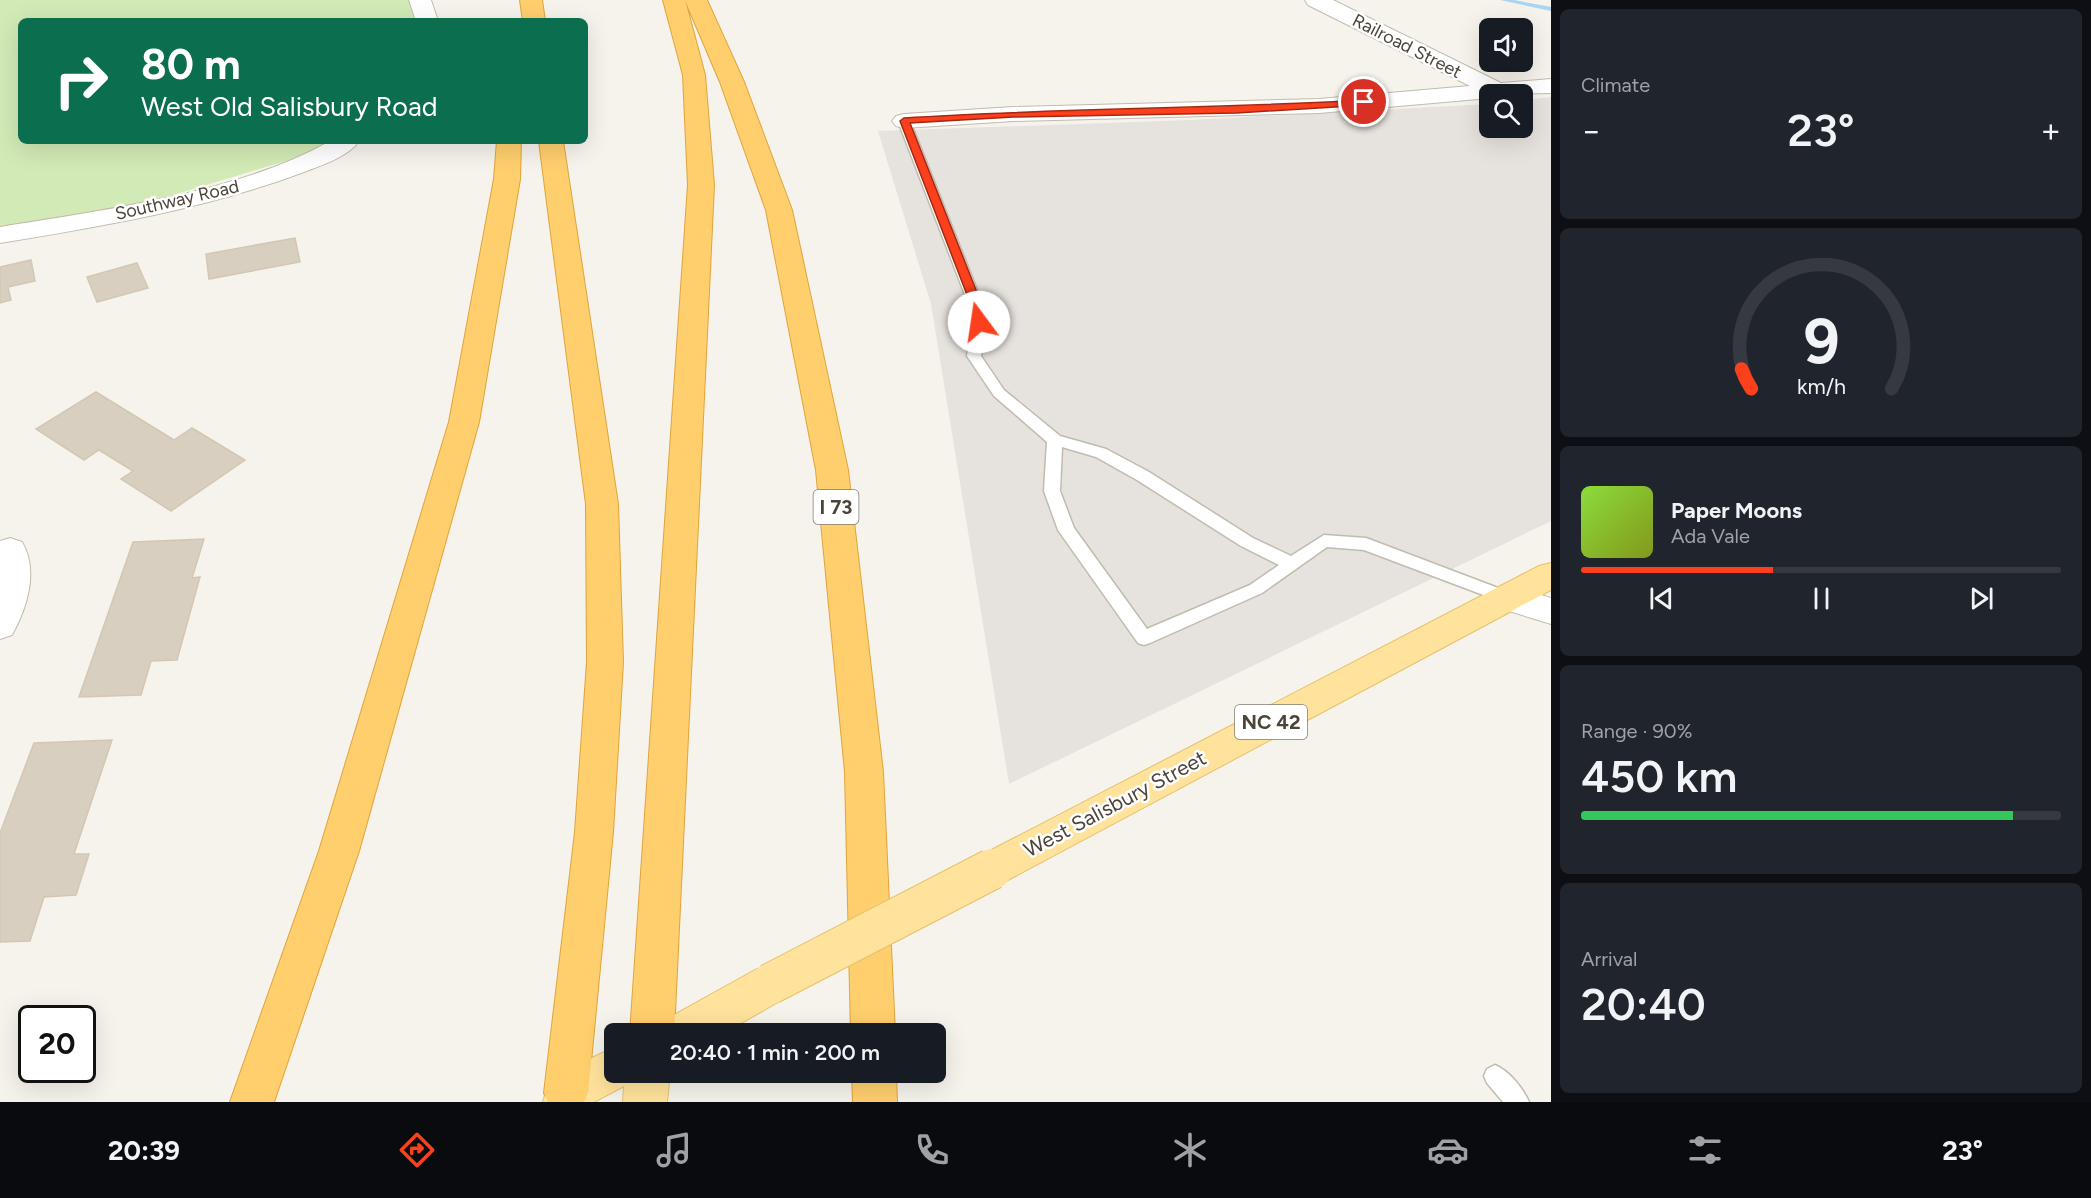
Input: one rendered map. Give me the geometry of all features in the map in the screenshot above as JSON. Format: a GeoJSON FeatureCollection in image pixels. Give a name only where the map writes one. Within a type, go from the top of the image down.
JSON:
{"type":"FeatureCollection","features":[{"type":"Feature","properties":{"kind":"highway"},"geometry":{"type":"LineString","coordinates":[[514,18],[515,0]]}},
{"type":"Feature","properties":{"kind":"highway"},"geometry":{"type":"LineString","coordinates":[[531,0],[534,18]]}},
{"type":"Feature","properties":{"kind":"highway"},"geometry":{"type":"LineString","coordinates":[[653,1023],[701,185],[694,75],[674,0]]}},
{"type":"Feature","properties":{"kind":"highway","name":"I 73"},"geometry":{"type":"LineString","coordinates":[[696,0],[732,82],[779,210],[832,470],[864,772],[873,1023]]}},
{"type":"Feature","properties":{"kind":"highway"},"geometry":{"type":"LineString","coordinates":[[252,1102],[339,851],[464,422],[507,179],[509,144]]}},
{"type":"Feature","properties":{"kind":"highway"},"geometry":{"type":"LineString","coordinates":[[551,144],[602,504],[605,651],[594,832],[565,1097]]}},
{"type":"Feature","properties":{"kind":"highway"},"geometry":{"type":"LineString","coordinates":[[874,1083],[875,1102]]}},
{"type":"Feature","properties":{"kind":"main road","name":"West Salisbury Street"},"geometry":{"type":"LineString","coordinates":[[700,1023],[770,984],[1551,575]]}},
{"type":"Feature","properties":{"kind":"main road"},"geometry":{"type":"LineString","coordinates":[[565,1097],[604,1074]]}},
{"type":"Feature","properties":{"kind":"main road"},"geometry":{"type":"LineString","coordinates":[[645,1102],[647,1083]]}},
{"type":"Feature","properties":{"kind":"street"},"geometry":{"type":"LineString","coordinates":[[420,0],[426,18]]}},
{"type":"Feature","properties":{"kind":"street","name":"Railroad Street"},"geometry":{"type":"LineString","coordinates":[[1316,0],[1484,84]]}},
{"type":"Feature","properties":{"kind":"street"},"geometry":{"type":"LineString","coordinates":[[1533,88],[1551,86]]}},
{"type":"Feature","properties":{"kind":"street"},"geometry":{"type":"LineString","coordinates":[[904,121],[1013,114],[1319,106],[1479,93]]}},
{"type":"Feature","properties":{"kind":"street","name":"Southway Road"},"geometry":{"type":"LineString","coordinates":[[0,235],[100,218],[238,187],[327,155],[343,144]]}},
{"type":"Feature","properties":{"kind":"street"},"geometry":{"type":"LineString","coordinates":[[0,626],[6,615],[15,584],[10,550]]}},
{"type":"Feature","properties":{"kind":"street"},"geometry":{"type":"LineString","coordinates":[[1508,598],[1551,611]]}},
{"type":"Feature","properties":{"kind":"lane"},"geometry":{"type":"LineString","coordinates":[[904,121],[974,300],[979,322],[974,356],[999,393],[1055,440],[1101,453],[1143,476],[1247,542],[1290,563]]}},
{"type":"Feature","properties":{"kind":"lane"},"geometry":{"type":"LineString","coordinates":[[1055,440],[1052,491],[1066,530],[1144,638],[1256,589],[1324,541],[1366,544],[1508,598]]}},
{"type":"Feature","properties":{"kind":"lane"},"geometry":{"type":"LineString","coordinates":[[1495,1077],[1518,1102]]}},
{"type":"Feature","properties":{"kind":"shaded area"},"geometry":{"type":"Polygon","coordinates":[[[1551,97],[1551,521],[1009,784],[931,304],[878,131],[1190,120],[1479,105],[1479,138],[1533,138],[1533,99],[1551,97]]]}},
{"type":"Feature","properties":{"kind":"green space"},"geometry":{"type":"Polygon","coordinates":[[[0,0],[414,0],[420,18],[18,18],[18,144],[334,144],[329,148],[120,211],[0,231],[0,0]]]}},
{"type":"Feature","properties":{"kind":"building"},"geometry":{"type":"Polygon","coordinates":[[[295,238],[300,262],[209,279],[206,254],[295,238]]]}},
{"type":"Feature","properties":{"kind":"building"},"geometry":{"type":"Polygon","coordinates":[[[31,260],[35,281],[8,287],[11,300],[0,303],[0,267],[31,260]]]}},
{"type":"Feature","properties":{"kind":"building"},"geometry":{"type":"Polygon","coordinates":[[[137,263],[148,288],[97,302],[87,277],[137,263]]]}},
{"type":"Feature","properties":{"kind":"building"},"geometry":{"type":"Polygon","coordinates":[[[96,392],[174,440],[192,428],[245,460],[171,511],[121,479],[133,471],[99,450],[84,460],[36,429],[96,392]]]}},
{"type":"Feature","properties":{"kind":"building"},"geometry":{"type":"Polygon","coordinates":[[[204,539],[192,578],[200,577],[177,660],[151,661],[141,695],[79,697],[133,542],[204,539]]]}},
{"type":"Feature","properties":{"kind":"building"},"geometry":{"type":"Polygon","coordinates":[[[112,740],[74,854],[89,854],[76,895],[44,897],[30,941],[0,942],[0,833],[34,743],[112,740]]]}},
{"type":"Feature","properties":{"kind":"waterway"},"geometry":{"type":"LineString","coordinates":[[1503,0],[1551,9]]}},
{"type":"Feature","properties":{"kind":"route"},"geometry":{"type":"LineString","coordinates":[[979,322],[974,300],[904,121],[1013,114],[1237,110],[1364,102]]}}]}
